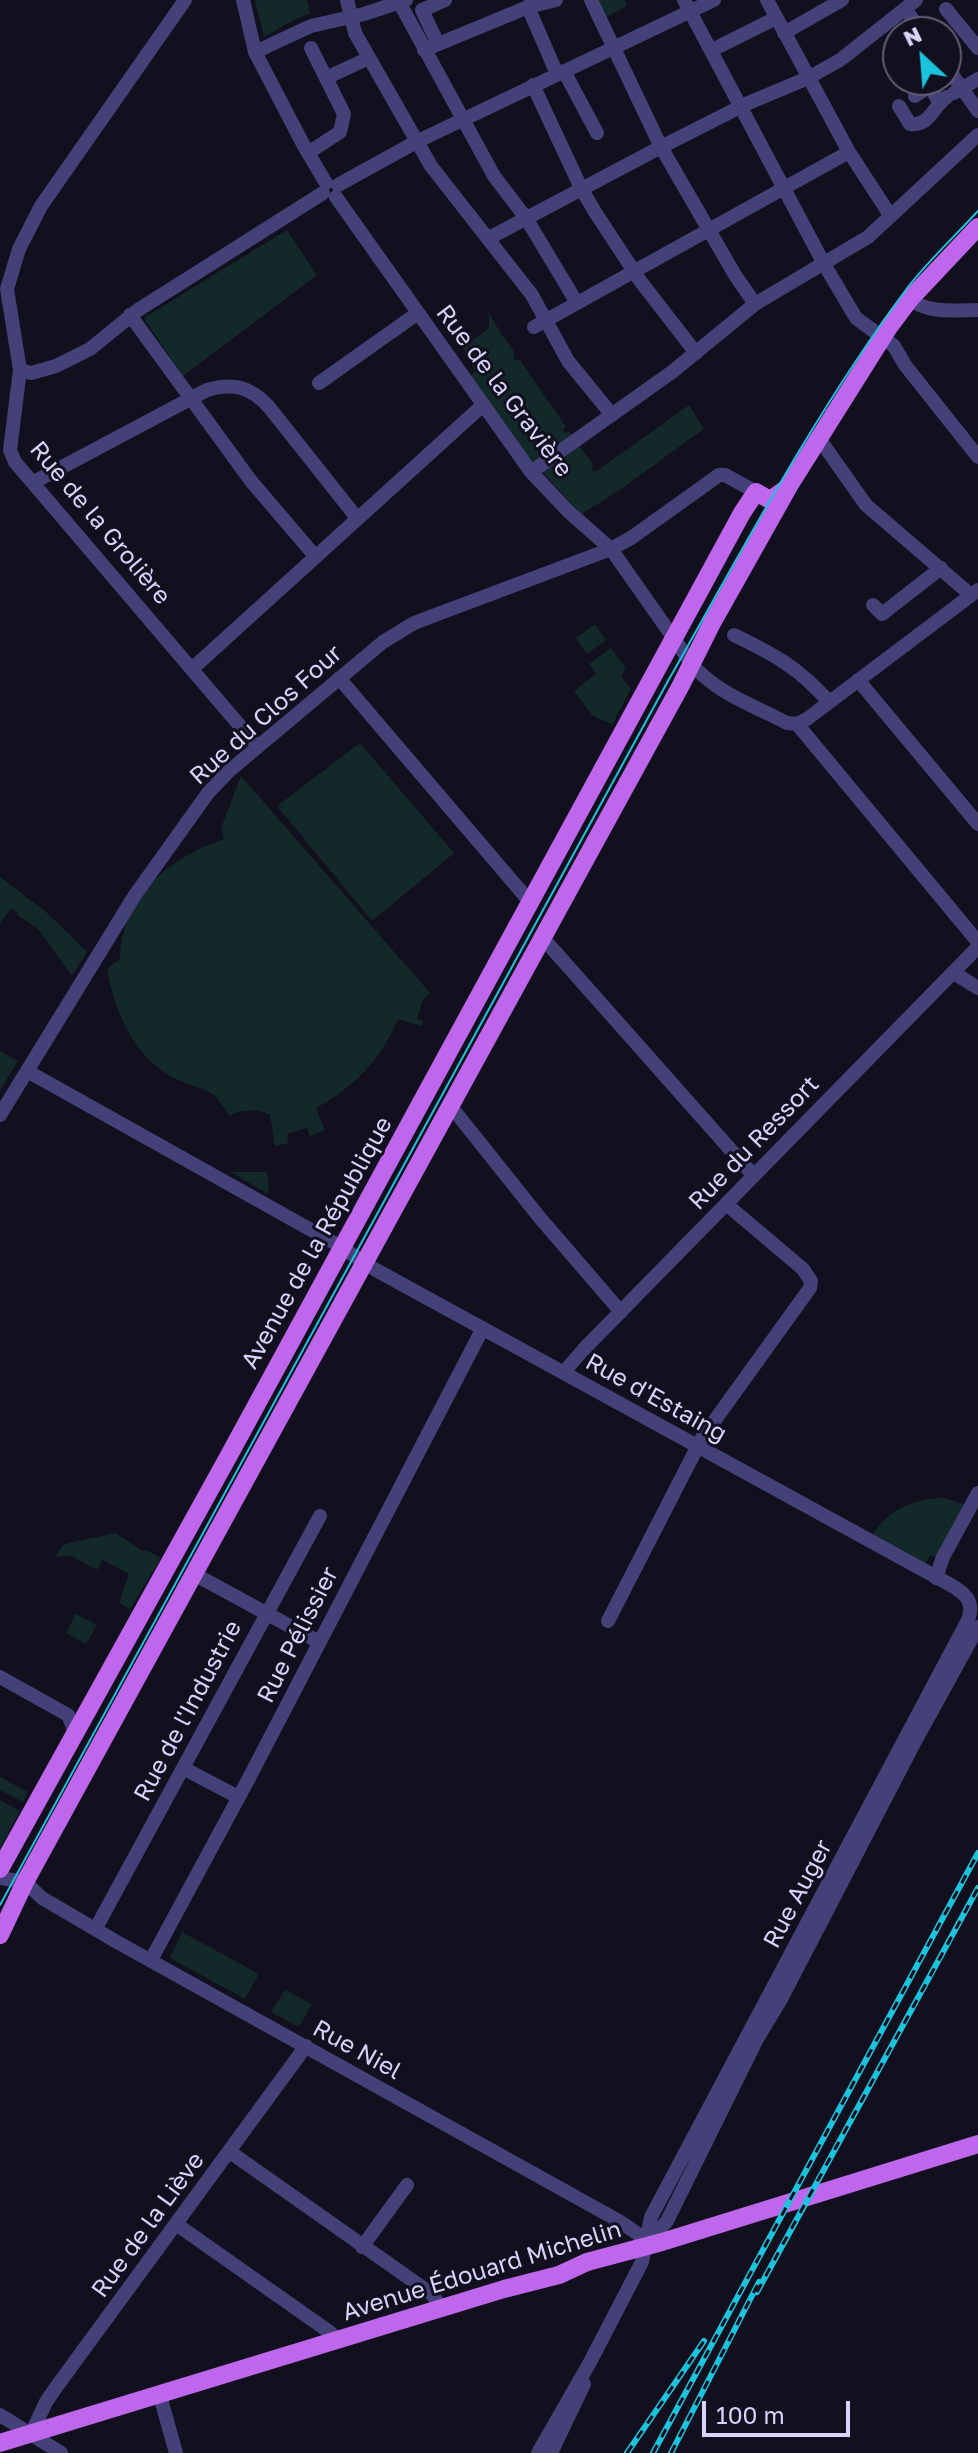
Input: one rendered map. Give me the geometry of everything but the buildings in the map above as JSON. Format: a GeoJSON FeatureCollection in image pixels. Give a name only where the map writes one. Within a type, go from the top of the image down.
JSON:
{"type":"FeatureCollection","features":[{"type":"Feature","properties":{"kind":"main road","name":"Avenue de la République"},"geometry":{"type":"LineString","coordinates":[[0,1869],[72,1723],[88,1709],[354,1255],[448,1110],[691,663],[818,437],[884,338],[917,295],[978,227]]}},
{"type":"Feature","properties":{"kind":"main road"},"geometry":{"type":"LineString","coordinates":[[761,495],[770,500],[789,486]]}},
{"type":"Feature","properties":{"kind":"main road","name":"Avenue de la République"},"geometry":{"type":"LineString","coordinates":[[0,1935],[25,1882],[194,1574],[530,902],[674,640],[761,495]]}},
{"type":"Feature","properties":{"kind":"main road","name":"Avenue Édouard Michelin"},"geometry":{"type":"LineString","coordinates":[[5,2446],[31,2434],[559,2275],[587,2262],[978,2144]]}},
{"type":"Feature","properties":{"kind":"street","name":"Rue de la Grolière"},"geometry":{"type":"LineString","coordinates":[[185,0],[29,227],[12,268],[7,289],[20,370],[10,450],[15,462],[258,747]]}},
{"type":"Feature","properties":{"kind":"street","name":"Rue de la Gravière"},"geometry":{"type":"LineString","coordinates":[[243,0],[255,52],[331,190],[531,472],[569,512],[611,549],[674,640]]}},
{"type":"Feature","properties":{"kind":"street"},"geometry":{"type":"LineString","coordinates":[[347,0],[349,17],[369,58],[431,166],[532,295],[540,324],[612,415]]}},
{"type":"Feature","properties":{"kind":"street"},"geometry":{"type":"LineString","coordinates":[[431,47],[422,10],[445,0]]}},
{"type":"Feature","properties":{"kind":"street"},"geometry":{"type":"LineString","coordinates":[[591,0],[661,147],[755,304]]}},
{"type":"Feature","properties":{"kind":"street"},"geometry":{"type":"LineString","coordinates":[[20,370],[31,373],[56,366],[90,349],[130,315],[369,166],[615,47],[687,6],[714,0]]}},
{"type":"Feature","properties":{"kind":"street"},"geometry":{"type":"LineString","coordinates":[[767,0],[849,152],[890,215]]}},
{"type":"Feature","properties":{"kind":"street"},"geometry":{"type":"LineString","coordinates":[[784,33],[842,0]]}},
{"type":"Feature","properties":{"kind":"street"},"geometry":{"type":"LineString","coordinates":[[255,52],[311,26],[401,1],[431,47],[463,119],[494,176],[526,218],[577,303]]}},
{"type":"Feature","properties":{"kind":"street"},"geometry":{"type":"LineString","coordinates":[[431,47],[531,4],[554,1]]}},
{"type":"Feature","properties":{"kind":"street"},"geometry":{"type":"LineString","coordinates":[[531,4],[560,72],[597,133]]}},
{"type":"Feature","properties":{"kind":"street"},"geometry":{"type":"LineString","coordinates":[[489,238],[661,147],[808,78],[842,59],[911,5]]}},
{"type":"Feature","properties":{"kind":"street"},"geometry":{"type":"LineString","coordinates":[[687,6],[740,109],[856,318],[894,346],[905,365],[978,457]]}},
{"type":"Feature","properties":{"kind":"street"},"geometry":{"type":"LineString","coordinates":[[946,9],[978,48]]}},
{"type":"Feature","properties":{"kind":"street"},"geometry":{"type":"LineString","coordinates":[[720,46],[776,18]]}},
{"type":"Feature","properties":{"kind":"street"},"geometry":{"type":"LineString","coordinates":[[308,153],[340,132],[344,114],[311,48]]}},
{"type":"Feature","properties":{"kind":"street"},"geometry":{"type":"LineString","coordinates":[[326,78],[369,58]]}},
{"type":"Feature","properties":{"kind":"street"},"geometry":{"type":"LineString","coordinates":[[533,85],[581,188],[641,282],[696,353]]}},
{"type":"Feature","properties":{"kind":"street"},"geometry":{"type":"LineString","coordinates":[[899,106],[910,124],[919,125],[929,120],[950,96],[978,111]]}},
{"type":"Feature","properties":{"kind":"street"},"geometry":{"type":"LineString","coordinates":[[531,472],[696,353],[755,304],[868,237],[978,135]]}},
{"type":"Feature","properties":{"kind":"street"},"geometry":{"type":"LineString","coordinates":[[540,324],[707,228],[849,152]]}},
{"type":"Feature","properties":{"kind":"street"},"geometry":{"type":"LineString","coordinates":[[917,295],[929,308],[978,310]]}},
{"type":"Feature","properties":{"kind":"street"},"geometry":{"type":"LineString","coordinates":[[319,383],[418,313]]}},
{"type":"Feature","properties":{"kind":"street"},"geometry":{"type":"LineString","coordinates":[[130,315],[251,481],[315,556]]}},
{"type":"Feature","properties":{"kind":"street"},"geometry":{"type":"LineString","coordinates":[[34,482],[220,386],[235,386],[260,397],[357,518]]}},
{"type":"Feature","properties":{"kind":"street"},"geometry":{"type":"LineString","coordinates":[[193,668],[483,405]]}},
{"type":"Feature","properties":{"kind":"street"},"geometry":{"type":"LineString","coordinates":[[674,640],[701,676],[787,723],[797,724],[975,593],[866,505],[818,437]]}},
{"type":"Feature","properties":{"kind":"street","name":"Rue du Clos Four"},"geometry":{"type":"LineString","coordinates":[[0,1115],[135,895],[208,793],[383,642],[414,623],[611,549],[719,475],[725,475],[761,495]]}},
{"type":"Feature","properties":{"kind":"street"},"geometry":{"type":"LineString","coordinates":[[761,495],[769,526]]}},
{"type":"Feature","properties":{"kind":"street"},"geometry":{"type":"LineString","coordinates":[[873,605],[882,614],[941,568]]}},
{"type":"Feature","properties":{"kind":"street"},"geometry":{"type":"LineString","coordinates":[[734,635],[774,655],[806,676],[829,702]]}},
{"type":"Feature","properties":{"kind":"street"},"geometry":{"type":"LineString","coordinates":[[339,678],[530,902]]}},
{"type":"Feature","properties":{"kind":"street"},"geometry":{"type":"LineString","coordinates":[[858,680],[978,824]]}},
{"type":"Feature","properties":{"kind":"street"},"geometry":{"type":"LineString","coordinates":[[797,724],[978,945]]}},
{"type":"Feature","properties":{"kind":"street"},"geometry":{"type":"LineString","coordinates":[[542,937],[753,1175]]}},
{"type":"Feature","properties":{"kind":"street","name":"Rue du Ressort"},"geometry":{"type":"LineString","coordinates":[[564,1372],[978,945]]}},
{"type":"Feature","properties":{"kind":"street"},"geometry":{"type":"LineString","coordinates":[[954,973],[978,988]]}},
{"type":"Feature","properties":{"kind":"street","name":"Rue d'Estaing"},"geometry":{"type":"LineString","coordinates":[[27,1071],[376,1270],[936,1578]]}},
{"type":"Feature","properties":{"kind":"street"},"geometry":{"type":"LineString","coordinates":[[448,1110],[457,1114],[540,1218],[621,1312]]}},
{"type":"Feature","properties":{"kind":"street"},"geometry":{"type":"LineString","coordinates":[[608,1621],[699,1446],[810,1288],[811,1281],[803,1269],[726,1204]]}},
{"type":"Feature","properties":{"kind":"street","name":"Rue Pélissier"},"geometry":{"type":"LineString","coordinates":[[151,1960],[483,1328]]}},
{"type":"Feature","properties":{"kind":"street"},"geometry":{"type":"LineString","coordinates":[[936,1578],[943,1557],[975,1498]]}},
{"type":"Feature","properties":{"kind":"street","name":"Rue de l'Industrie"},"geometry":{"type":"LineString","coordinates":[[96,1928],[320,1516]]}},
{"type":"Feature","properties":{"kind":"street"},"geometry":{"type":"LineString","coordinates":[[194,1574],[319,1642]]}},
{"type":"Feature","properties":{"kind":"street","name":"Rue Auger"},"geometry":{"type":"LineString","coordinates":[[646,2245],[651,2217],[968,1620],[971,1607],[968,1598],[963,1592],[936,1578]]}},
{"type":"Feature","properties":{"kind":"street"},"geometry":{"type":"LineString","coordinates":[[538,2453],[642,2262],[646,2245],[667,2221],[757,2039],[978,1627]]}},
{"type":"Feature","properties":{"kind":"street"},"geometry":{"type":"LineString","coordinates":[[0,1677],[72,1723]]}},
{"type":"Feature","properties":{"kind":"street"},"geometry":{"type":"LineString","coordinates":[[183,1768],[238,1797]]}},
{"type":"Feature","properties":{"kind":"street"},"geometry":{"type":"LineString","coordinates":[[0,1878],[25,1882]]}},
{"type":"Feature","properties":{"kind":"street","name":"Rue Niel"},"geometry":{"type":"LineString","coordinates":[[25,1882],[42,1898],[619,2221],[638,2234],[646,2245]]}},
{"type":"Feature","properties":{"kind":"street"},"geometry":{"type":"LineString","coordinates":[[16,1902],[28,1897],[42,1898]]}},
{"type":"Feature","properties":{"kind":"street","name":"Rue de la Liève"},"geometry":{"type":"LineString","coordinates":[[31,2434],[57,2386],[306,2046]]}},
{"type":"Feature","properties":{"kind":"street"},"geometry":{"type":"LineString","coordinates":[[230,2152],[433,2295],[441,2309]]}},
{"type":"Feature","properties":{"kind":"street"},"geometry":{"type":"LineString","coordinates":[[362,2247],[407,2185]]}},
{"type":"Feature","properties":{"kind":"street"},"geometry":{"type":"LineString","coordinates":[[176,2224],[331,2333],[335,2341]]}},
{"type":"Feature","properties":{"kind":"street"},"geometry":{"type":"LineString","coordinates":[[551,2453],[577,2404],[589,2364]]}},
{"type":"Feature","properties":{"kind":"street"},"geometry":{"type":"LineString","coordinates":[[160,2396],[176,2453]]}},
{"type":"Feature","properties":{"kind":"street"},"geometry":{"type":"LineString","coordinates":[[0,2415],[61,2453]]}},
{"type":"Feature","properties":{"kind":"green space"},"geometry":{"type":"Polygon","coordinates":[[[255,0],[307,0],[310,14],[264,37],[255,0]]]}},
{"type":"Feature","properties":{"kind":"green space"},"geometry":{"type":"Polygon","coordinates":[[[595,0],[624,0],[627,6],[604,18],[595,0]]]}},
{"type":"Feature","properties":{"kind":"green space"},"geometry":{"type":"Polygon","coordinates":[[[287,230],[317,275],[183,376],[145,317],[287,230]]]}},
{"type":"Feature","properties":{"kind":"green space"},"geometry":{"type":"Polygon","coordinates":[[[489,314],[501,337],[515,353],[513,359],[520,360],[566,427],[563,430],[565,433],[569,431],[573,436],[533,464],[470,376],[475,371],[463,348],[489,328],[489,314]]]}},
{"type":"Feature","properties":{"kind":"green space"},"geometry":{"type":"Polygon","coordinates":[[[689,405],[704,429],[581,514],[540,470],[578,444],[593,464],[592,470],[597,471],[689,405]]]}},
{"type":"Feature","properties":{"kind":"green space"},"geometry":{"type":"Polygon","coordinates":[[[595,624],[606,640],[587,654],[576,638],[595,624]]]}},
{"type":"Feature","properties":{"kind":"green space"},"geometry":{"type":"Polygon","coordinates":[[[611,648],[626,669],[621,676],[631,689],[612,725],[592,715],[574,691],[596,674],[589,664],[611,648]]]}},
{"type":"Feature","properties":{"kind":"green space"},"geometry":{"type":"Polygon","coordinates":[[[360,743],[454,853],[372,921],[277,806],[360,743]]]}},
{"type":"Feature","properties":{"kind":"green space"},"geometry":{"type":"Polygon","coordinates":[[[241,776],[430,993],[423,999],[417,1019],[423,1022],[421,1026],[398,1019],[384,1047],[365,1071],[343,1091],[316,1108],[325,1130],[310,1136],[307,1128],[287,1134],[288,1143],[275,1146],[270,1115],[250,1110],[230,1116],[212,1094],[174,1078],[144,1054],[120,1014],[107,969],[120,959],[129,917],[152,882],[185,857],[224,839],[221,828],[241,776]]]}},
{"type":"Feature","properties":{"kind":"green space"},"geometry":{"type":"Polygon","coordinates":[[[0,877],[46,912],[87,952],[72,976],[38,929],[18,913],[11,908],[0,924],[0,877]]]}},
{"type":"Feature","properties":{"kind":"green space"},"geometry":{"type":"Polygon","coordinates":[[[0,1051],[18,1061],[0,1090],[0,1051]]]}},
{"type":"Feature","properties":{"kind":"green space"},"geometry":{"type":"Polygon","coordinates":[[[231,1172],[267,1172],[269,1192],[266,1193],[231,1172]]]}},
{"type":"Feature","properties":{"kind":"green space"},"geometry":{"type":"Polygon","coordinates":[[[944,1498],[970,1506],[936,1558],[930,1555],[925,1566],[872,1537],[885,1519],[902,1507],[944,1498]]]}},
{"type":"Feature","properties":{"kind":"green space"},"geometry":{"type":"Polygon","coordinates":[[[116,1533],[144,1552],[146,1550],[161,1558],[130,1609],[119,1603],[129,1574],[103,1560],[97,1570],[71,1556],[55,1557],[64,1544],[116,1533]]]}},
{"type":"Feature","properties":{"kind":"green space"},"geometry":{"type":"Polygon","coordinates":[[[76,1614],[97,1625],[86,1644],[66,1633],[76,1614]]]}},
{"type":"Feature","properties":{"kind":"green space"},"geometry":{"type":"Polygon","coordinates":[[[0,1777],[28,1792],[23,1802],[0,1790],[0,1777]]]}},
{"type":"Feature","properties":{"kind":"green space"},"geometry":{"type":"Polygon","coordinates":[[[0,1800],[20,1811],[0,1848],[0,1800]]]}},
{"type":"Feature","properties":{"kind":"green space"},"geometry":{"type":"Polygon","coordinates":[[[182,1932],[259,1974],[245,1999],[170,1958],[182,1932]]]}},
{"type":"Feature","properties":{"kind":"green space"},"geometry":{"type":"Polygon","coordinates":[[[285,1990],[312,2004],[299,2027],[271,2012],[285,1990]]]}},
{"type":"Feature","properties":{"kind":"tram line"},"geometry":{"type":"LineString","coordinates":[[0,1905],[753,530],[874,334],[916,277],[978,211]]}},
{"type":"Feature","properties":{"kind":"railway"},"geometry":{"type":"LineString","coordinates":[[653,2453],[978,1853]]}},
{"type":"Feature","properties":{"kind":"railway"},"geometry":{"type":"LineString","coordinates":[[757,2292],[978,1888]]}},
{"type":"Feature","properties":{"kind":"railway"},"geometry":{"type":"LineString","coordinates":[[671,2453],[759,2282]]}},
{"type":"Feature","properties":{"kind":"railway"},"geometry":{"type":"LineString","coordinates":[[627,2453],[704,2341]]}}]}
